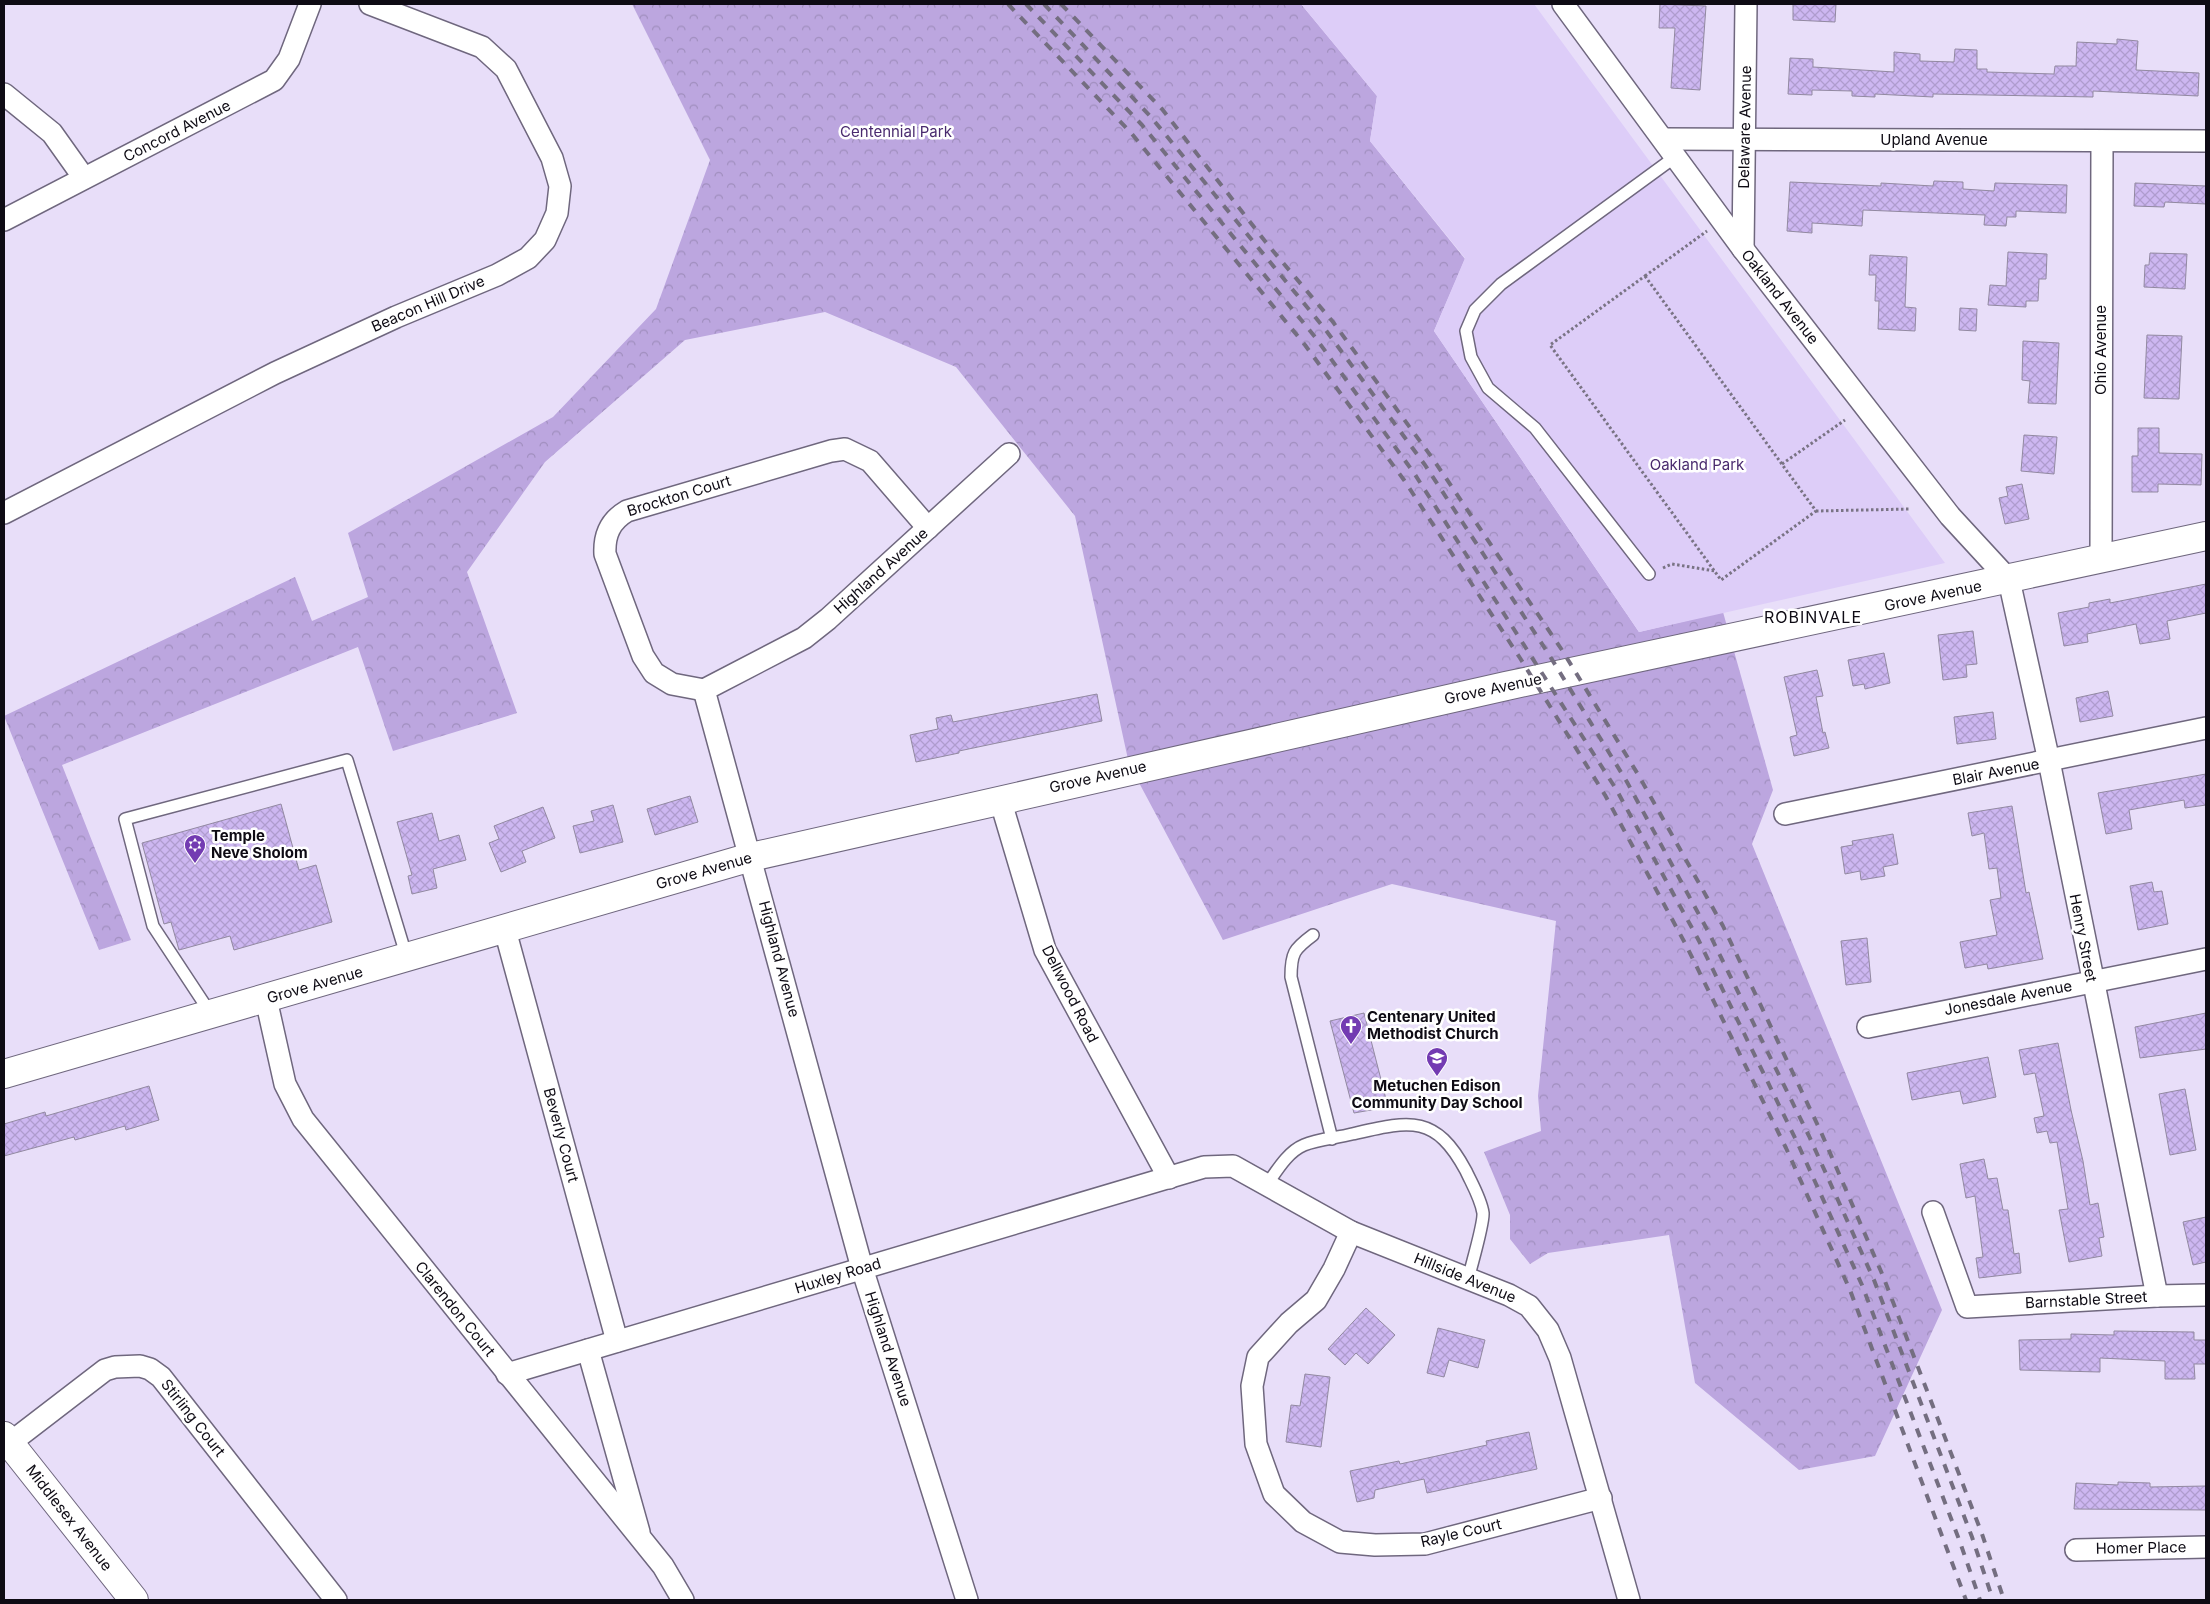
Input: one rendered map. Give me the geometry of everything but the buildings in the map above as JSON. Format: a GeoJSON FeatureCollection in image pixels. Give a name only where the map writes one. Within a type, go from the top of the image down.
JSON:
{"type":"FeatureCollection","features":[{"type":"Feature","properties":{"kind":"street","name":"Concord Avenue"},"geometry":{"type":"LineString","coordinates":[[4,220],[274,80],[289,59],[310,4]]}},
{"type":"Feature","properties":{"kind":"street","name":"Beacon Hill Drive"},"geometry":{"type":"LineString","coordinates":[[4,512],[276,373],[396,317],[497,275],[528,258],[545,240],[557,213],[560,186],[552,158],[506,69],[482,47],[370,4]]}},
{"type":"Feature","properties":{"kind":"street","name":"Oakland Avenue"},"geometry":{"type":"LineString","coordinates":[[1562,4],[1743,249],[1950,516],[2009,580]]}},
{"type":"Feature","properties":{"kind":"street","name":"Delaware Avenue"},"geometry":{"type":"LineString","coordinates":[[1743,249],[1746,4]]}},
{"type":"Feature","properties":{"kind":"street"},"geometry":{"type":"LineString","coordinates":[[4,94],[52,133],[84,178]]}},
{"type":"Feature","properties":{"kind":"street","name":"Upland Avenue"},"geometry":{"type":"LineString","coordinates":[[1662,139],[2206,141]]}},
{"type":"Feature","properties":{"kind":"street","name":"Ohio Avenue"},"geometry":{"type":"LineString","coordinates":[[2101,558],[2102,141]]}},
{"type":"Feature","properties":{"kind":"street","name":"Brockton Court"},"geometry":{"type":"LineString","coordinates":[[704,690],[672,684],[654,673],[643,656],[605,554],[604,539],[610,526],[618,516],[627,510],[831,451],[845,449],[870,461],[928,528]]}},
{"type":"Feature","properties":{"kind":"street","name":"Highland Avenue"},"geometry":{"type":"LineString","coordinates":[[967,1600],[862,1268],[704,690],[804,638],[828,619],[1009,454]]}},
{"type":"Feature","properties":{"kind":"street","name":"Grove Avenue"},"geometry":{"type":"LineString","coordinates":[[4,1074],[406,959],[751,857],[1000,799],[1506,686],[2009,580],[2206,536]]}},
{"type":"Feature","properties":{"kind":"street","name":"Henry Street"},"geometry":{"type":"LineString","coordinates":[[2009,580],[2048,761],[2157,1296]]}},
{"type":"Feature","properties":{"kind":"street","name":"Blair Avenue"},"geometry":{"type":"LineString","coordinates":[[1785,814],[2206,728]]}},
{"type":"Feature","properties":{"kind":"street","name":"Dellwood Road"},"geometry":{"type":"LineString","coordinates":[[1000,799],[1045,950],[1169,1178]]}},
{"type":"Feature","properties":{"kind":"street","name":"Beverly Court"},"geometry":{"type":"LineString","coordinates":[[505,930],[617,1341]]}},
{"type":"Feature","properties":{"kind":"street","name":"Jonesdale Avenue"},"geometry":{"type":"LineString","coordinates":[[1868,1027],[2206,959]]}},
{"type":"Feature","properties":{"kind":"street","name":"Clarendon Court"},"geometry":{"type":"LineString","coordinates":[[266,999],[285,1084],[303,1119],[663,1566],[683,1600]]}},
{"type":"Feature","properties":{"kind":"street","name":"Hillside Avenue"},"geometry":{"type":"LineString","coordinates":[[1169,1178],[1204,1167],[1233,1166],[1351,1232],[1509,1295],[1530,1306],[1548,1330],[1569,1385],[1628,1600]]}},
{"type":"Feature","properties":{"kind":"street","name":"Huxley Road"},"geometry":{"type":"LineString","coordinates":[[507,1374],[1169,1178]]}},
{"type":"Feature","properties":{"kind":"street","name":"Barnstable Street"},"geometry":{"type":"LineString","coordinates":[[1933,1212],[1967,1307],[2206,1295]]}},
{"type":"Feature","properties":{"kind":"street","name":"Rayle Court"},"geometry":{"type":"LineString","coordinates":[[1351,1232],[1334,1270],[1316,1300],[1289,1323],[1258,1357],[1252,1386],[1256,1444],[1274,1494],[1302,1522],[1340,1542],[1375,1545],[1425,1544],[1601,1498]]}},
{"type":"Feature","properties":{"kind":"street"},"geometry":{"type":"LineString","coordinates":[[588,1350],[642,1542]]}},
{"type":"Feature","properties":{"kind":"street","name":"Stirling Court"},"geometry":{"type":"LineString","coordinates":[[7,1440],[105,1370],[128,1366],[150,1369],[161,1377],[336,1600]]}},
{"type":"Feature","properties":{"kind":"street","name":"Middlesex Avenue"},"geometry":{"type":"LineString","coordinates":[[7,1440],[134,1600]]}},
{"type":"Feature","properties":{"kind":"street","name":"Homer Place"},"geometry":{"type":"LineString","coordinates":[[2076,1550],[2206,1547]]}},
{"type":"Feature","properties":{"kind":"lane"},"geometry":{"type":"LineString","coordinates":[[1648,574],[1535,428],[1488,388],[1471,357],[1466,331],[1475,310],[1501,284],[1675,157]]}},
{"type":"Feature","properties":{"kind":"lane"},"geometry":{"type":"LineString","coordinates":[[212,1015],[153,926],[126,819],[347,760],[406,959]]}},
{"type":"Feature","properties":{"kind":"lane"},"geometry":{"type":"LineString","coordinates":[[1313,935],[1298,947],[1291,958],[1291,977],[1332,1139]]}},
{"type":"Feature","properties":{"kind":"lane"},"geometry":{"type":"LineString","coordinates":[[1266,1186],[1285,1159],[1303,1145],[1385,1127],[1404,1124],[1420,1125],[1439,1134],[1450,1144],[1471,1181],[1484,1215],[1468,1280]]}},
{"type":"Feature","properties":{"kind":"path"},"geometry":{"type":"LineString","coordinates":[[1722,221],[1550,345],[1721,580],[1816,511],[1911,509]]}},
{"type":"Feature","properties":{"kind":"path"},"geometry":{"type":"LineString","coordinates":[[1645,276],[1816,511]]}},
{"type":"Feature","properties":{"kind":"path"},"geometry":{"type":"LineString","coordinates":[[1782,464],[1845,420]]}},
{"type":"Feature","properties":{"kind":"path"},"geometry":{"type":"LineString","coordinates":[[1648,574],[1672,564],[1715,571]]}},
{"type":"Feature","properties":{"kind":"green space","name":"Centennial Park"},"geometry":{"type":"Polygon","coordinates":[[[632,4],[1301,4],[1377,96],[1370,141],[1465,259],[1434,331],[1639,632],[1723,612],[1773,790],[1752,844],[1942,1310],[1875,1456],[1799,1470],[1695,1383],[1669,1235],[1548,1253],[1530,1264],[1510,1239],[1510,1215],[1484,1152],[1541,1131],[1538,1096],[1556,921],[1392,884],[1223,940],[1129,764],[1075,516],[956,367],[825,312],[685,340],[545,462],[467,572],[517,713],[393,751],[358,647],[62,765],[131,940],[99,950],[4,716],[295,577],[312,621],[368,597],[348,533],[553,417],[656,309],[710,160],[632,4]]]}},
{"type":"Feature","properties":{"kind":"green space","name":"Oakland Park"},"geometry":{"type":"Polygon","coordinates":[[[1301,4],[1534,4],[1945,563],[1639,632],[1434,331],[1465,258],[1370,141],[1377,96],[1301,4]]]}},
{"type":"Feature","properties":{"kind":"railway"},"geometry":{"type":"LineString","coordinates":[[1008,4],[1132,134],[1305,345],[1404,480],[1520,658],[1605,795],[1686,945],[1786,1148],[1850,1290],[1966,1600]]}},
{"type":"Feature","properties":{"kind":"railway"},"geometry":{"type":"LineString","coordinates":[[1026,4],[1142,125],[1315,337],[1414,473],[1616,789],[1698,939],[1797,1142],[1862,1285],[1960,1542],[1980,1600]]}},
{"type":"Feature","properties":{"kind":"railway"},"geometry":{"type":"LineString","coordinates":[[1044,4],[1151,117],[1325,329],[1425,465],[1548,653],[1627,782],[1709,933],[1809,1136],[1874,1280],[1972,1537],[1993,1600]]}},
{"type":"Feature","properties":{"kind":"railway"},"geometry":{"type":"LineString","coordinates":[[1061,4],[1162,109],[1268,245],[1333,322],[1433,459],[1562,650],[1639,776],[1723,926],[1821,1132],[1883,1276],[1982,1534],[2004,1600]]}},
{"type":"Feature","properties":{"kind":"place","name":"Temple Neve Sholom"},"geometry":{"type":"Point","coordinates":[195,864]}},
{"type":"Feature","properties":{"kind":"place","name":"Centenary United Methodist Church"},"geometry":{"type":"Point","coordinates":[1351,1045]}},
{"type":"Feature","properties":{"kind":"place","name":"Metuchen Edison Community Day School"},"geometry":{"type":"Point","coordinates":[1437,1077]}},
{"type":"Feature","properties":{"kind":"district","name":"ROBINVALE"},"geometry":{"type":"Point","coordinates":[1813,617]}}]}
